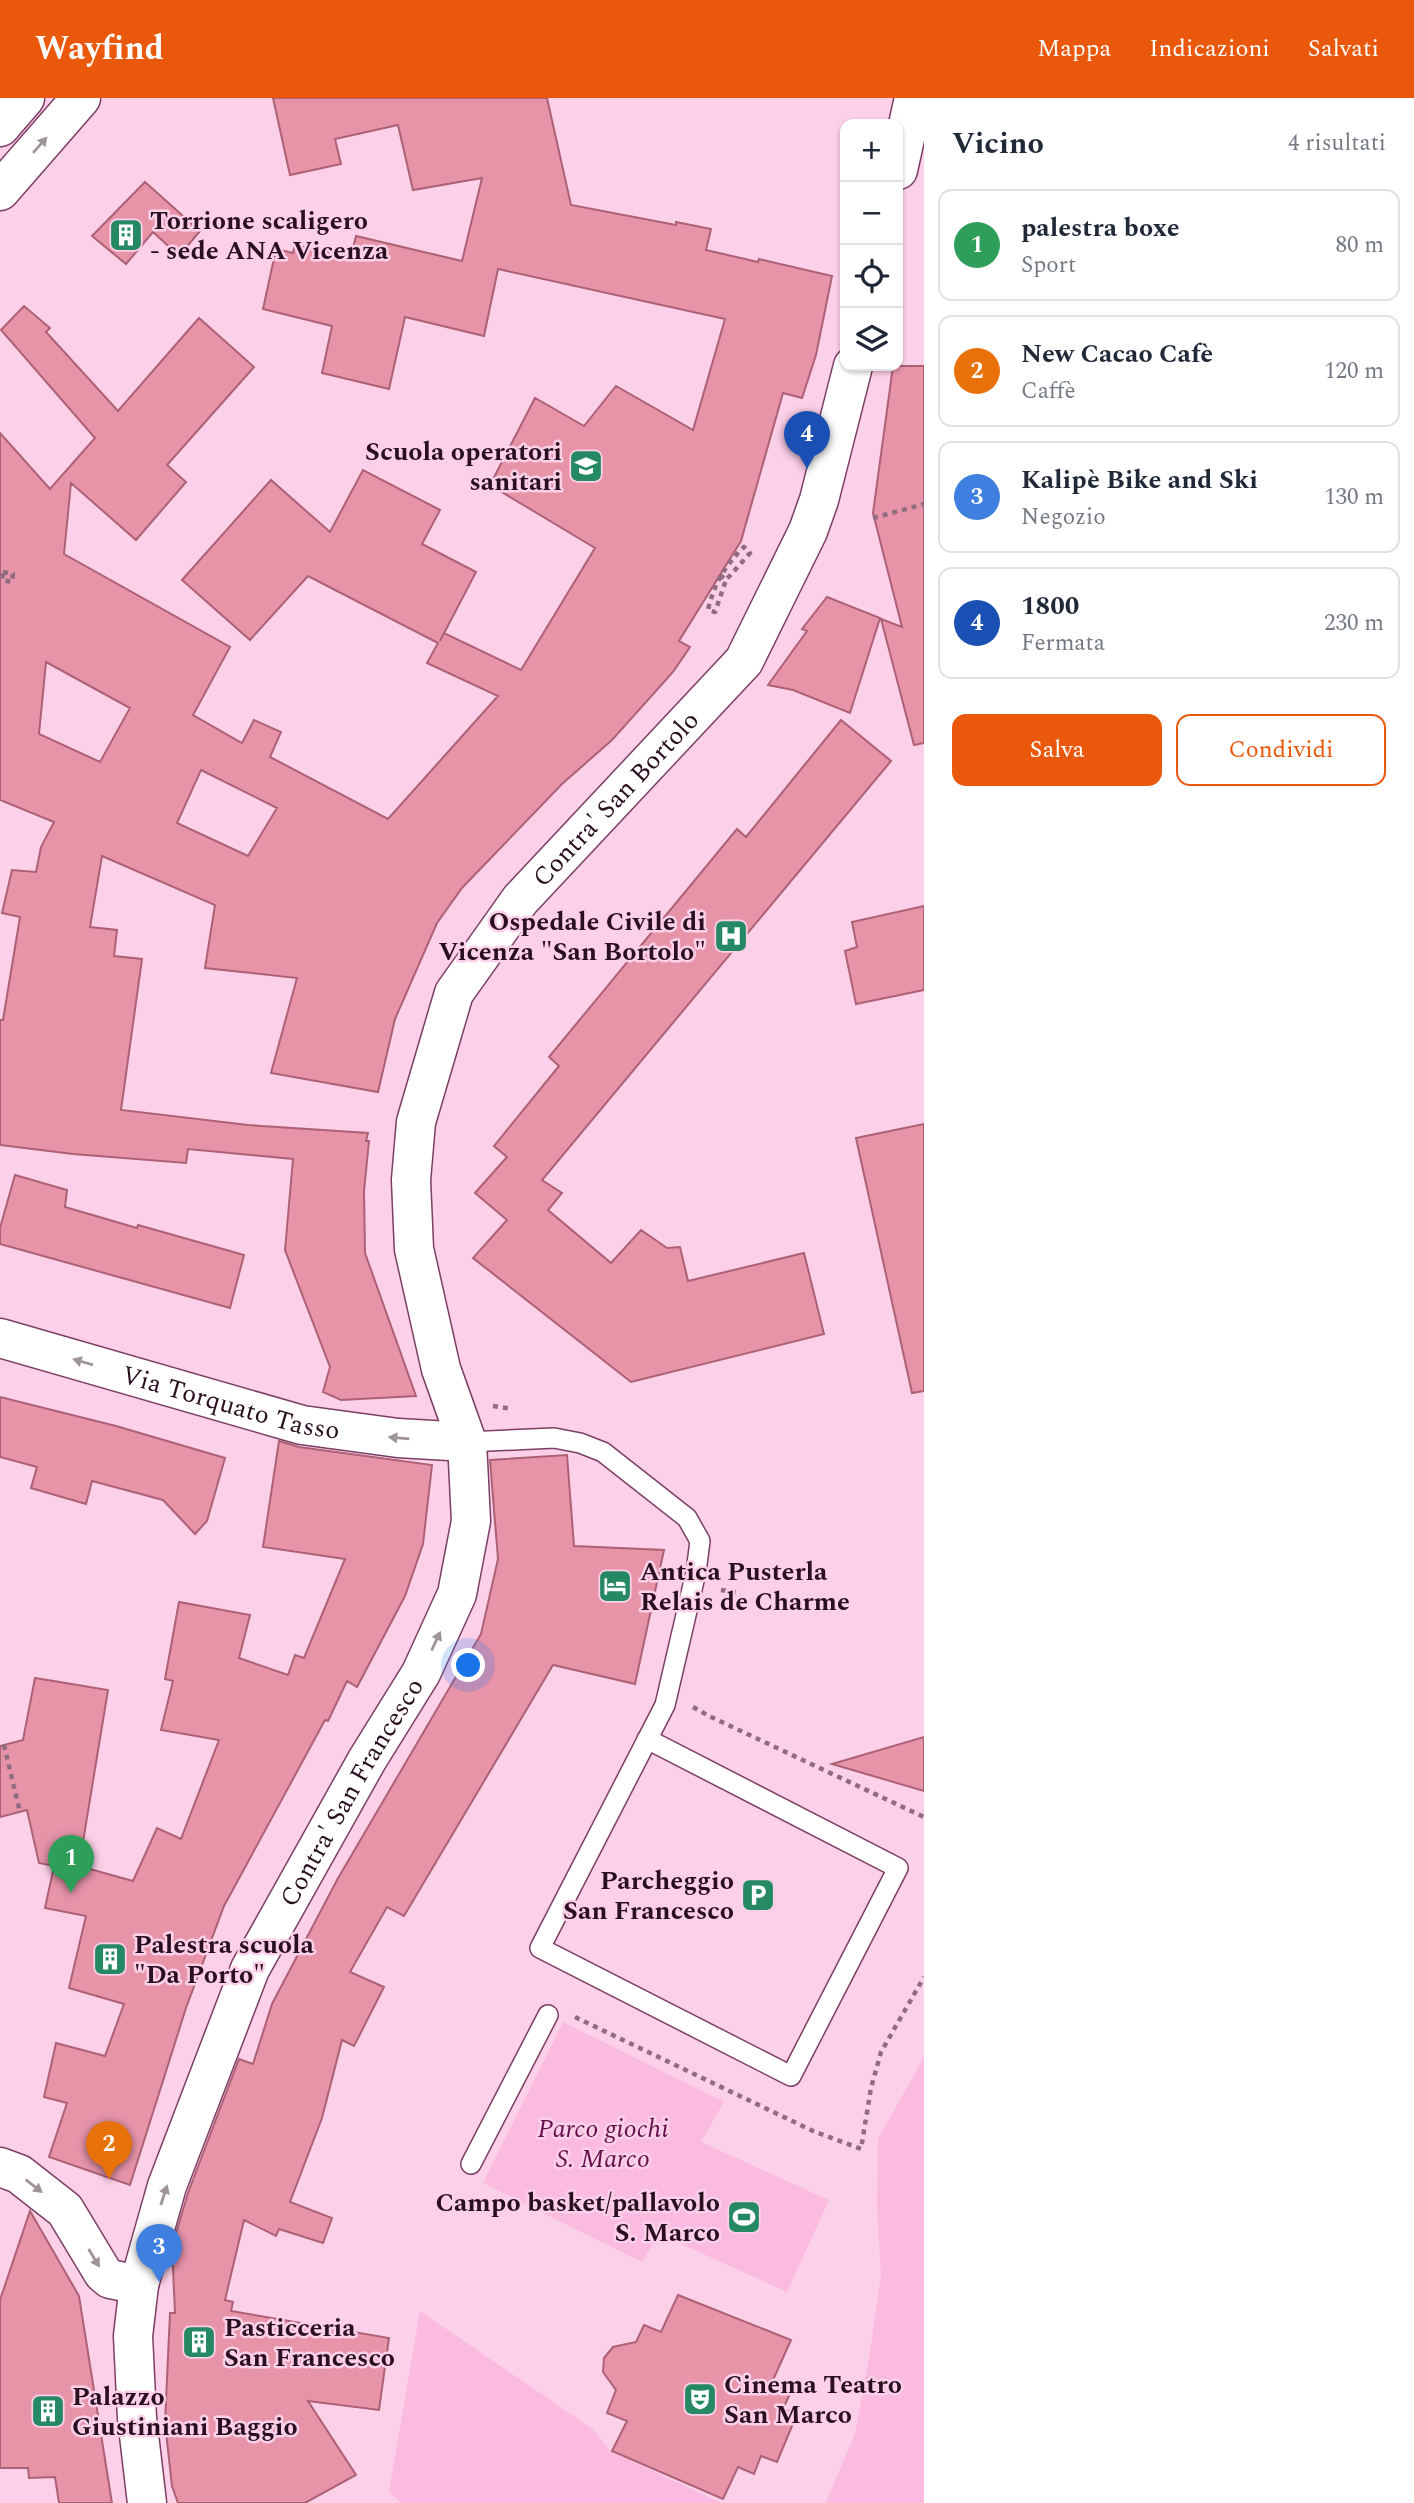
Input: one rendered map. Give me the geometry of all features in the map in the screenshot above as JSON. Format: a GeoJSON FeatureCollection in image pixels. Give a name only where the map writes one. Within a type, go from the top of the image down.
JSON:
{"type":"FeatureCollection","features":[{"type":"Feature","properties":{"kind":"street"},"geometry":{"type":"LineString","coordinates":[[0,127],[25,98]]}},
{"type":"Feature","properties":{"kind":"street"},"geometry":{"type":"LineString","coordinates":[[0,191],[81,98]]}},
{"type":"Feature","properties":{"kind":"street"},"geometry":{"type":"LineString","coordinates":[[903,148],[914,98]]}},
{"type":"Feature","properties":{"kind":"street","name":"Contra' San Bortolo"},"geometry":{"type":"LineString","coordinates":[[467,1442],[441,1369],[414,1250],[411,1180],[416,1122],[454,993],[520,900],[744,662],[808,531],[819,500],[852,371]]}},
{"type":"Feature","properties":{"kind":"street","name":"Via Torquato Tasso"},"geometry":{"type":"LineString","coordinates":[[0,1338],[302,1425],[398,1438],[467,1442]]}},
{"type":"Feature","properties":{"kind":"street","name":"Contra' San Francesco"},"geometry":{"type":"LineString","coordinates":[[147,2503],[134,2376],[133,2336],[139,2285],[167,2186],[250,1969],[367,1760],[421,1672],[457,1594],[471,1521],[467,1442]]}},
{"type":"Feature","properties":{"kind":"street"},"geometry":{"type":"LineString","coordinates":[[0,2167],[19,2174],[65,2210],[103,2273],[110,2279],[139,2285]]}},
{"type":"Feature","properties":{"kind":"lane"},"geometry":{"type":"LineString","coordinates":[[467,1442],[554,1438],[580,1443],[603,1452],[687,1518],[700,1541],[696,1572],[665,1705],[647,1739],[540,1948],[792,2076],[898,1868],[647,1739]]}},
{"type":"Feature","properties":{"kind":"lane"},"geometry":{"type":"LineString","coordinates":[[471,2164],[548,2015]]}},
{"type":"Feature","properties":{"kind":"path"},"geometry":{"type":"LineString","coordinates":[[873,518],[924,504]]}},
{"type":"Feature","properties":{"kind":"path"},"geometry":{"type":"LineString","coordinates":[[744,547],[750,552],[726,580],[715,611],[708,610],[720,575],[744,547]]}},
{"type":"Feature","properties":{"kind":"path"},"geometry":{"type":"LineString","coordinates":[[720,575],[726,580]]}},
{"type":"Feature","properties":{"kind":"path"},"geometry":{"type":"LineString","coordinates":[[716,1590],[741,1593]]}},
{"type":"Feature","properties":{"kind":"path"},"geometry":{"type":"LineString","coordinates":[[4,1745],[20,1812]]}},
{"type":"Feature","properties":{"kind":"path"},"geometry":{"type":"LineString","coordinates":[[548,2015],[553,2007],[813,2130],[861,2149],[871,2088],[881,2052],[887,2037],[924,1977]]}},
{"type":"Feature","properties":{"kind":"green space","name":"Parco giochi S. Marco"},"geometry":{"type":"Polygon","coordinates":[[[563,2022],[724,2102],[701,2142],[829,2200],[787,2292],[659,2234],[642,2262],[483,2183],[563,2022]]]}},
{"type":"Feature","properties":{"kind":"green space"},"geometry":{"type":"Polygon","coordinates":[[[924,2057],[924,2503],[826,2503],[855,2433],[881,2275],[877,2206],[878,2139],[924,2057]]]}},
{"type":"Feature","properties":{"kind":"green space"},"geometry":{"type":"Polygon","coordinates":[[[420,2311],[594,2430],[610,2451],[721,2503],[401,2503],[389,2491],[420,2311]]]}},
{"type":"Feature","properties":{"kind":"building"},"geometry":{"type":"Polygon","coordinates":[[[273,98],[547,98],[571,205],[711,229],[706,250],[832,276],[816,355],[802,398],[783,393],[741,541],[679,641],[690,647],[673,672],[612,740],[562,784],[462,888],[437,923],[395,1019],[378,1092],[271,1073],[297,978],[205,968],[215,905],[102,856],[90,927],[117,930],[114,956],[142,959],[121,1110],[248,1125],[368,1133],[364,1191],[365,1253],[416,1396],[341,1400],[323,1392],[330,1367],[285,1250],[293,1159],[188,1149],[186,1163],[0,1145],[0,1020],[3,1020],[20,917],[2,913],[12,870],[36,872],[41,847],[54,822],[0,800],[0,433],[50,489],[95,438],[1,330],[24,306],[50,328],[46,332],[118,411],[199,318],[254,367],[167,465],[186,482],[136,540],[71,483],[64,554],[230,647],[193,715],[242,743],[254,720],[281,732],[270,757],[388,819],[498,696],[427,663],[438,643],[308,576],[250,640],[182,580],[271,480],[330,532],[363,470],[440,510],[422,544],[476,572],[444,633],[521,670],[595,548],[490,485],[535,398],[584,426],[616,386],[693,430],[725,319],[498,269],[484,336],[405,317],[389,389],[322,373],[332,326],[263,309],[276,249],[293,253],[295,245],[351,257],[356,236],[462,261],[482,178],[413,190],[398,125],[335,139],[341,164],[290,175],[273,98]],[[46,662],[39,734],[100,762],[130,708],[46,662]],[[201,770],[177,823],[248,856],[277,808],[201,770]]]}},
{"type":"Feature","properties":{"kind":"building"},"geometry":{"type":"Polygon","coordinates":[[[145,182],[200,231],[179,256],[153,232],[126,264],[92,236],[145,182]]]}},
{"type":"Feature","properties":{"kind":"building"},"geometry":{"type":"Polygon","coordinates":[[[903,366],[924,366],[924,743],[914,745],[881,619],[902,627],[873,513],[892,371],[903,371],[903,366]]]}},
{"type":"Feature","properties":{"kind":"building"},"geometry":{"type":"Polygon","coordinates":[[[827,597],[880,618],[850,713],[793,690],[768,685],[807,631],[802,629],[827,597]]]}},
{"type":"Feature","properties":{"kind":"building"},"geometry":{"type":"Polygon","coordinates":[[[841,720],[891,761],[542,1180],[562,1193],[548,1210],[611,1263],[641,1230],[667,1248],[680,1247],[688,1281],[804,1253],[824,1334],[631,1382],[473,1258],[507,1220],[475,1193],[507,1157],[494,1146],[559,1066],[549,1057],[737,829],[746,837],[841,720]]]}},
{"type":"Feature","properties":{"kind":"building"},"geometry":{"type":"Polygon","coordinates":[[[924,906],[924,990],[856,1004],[845,951],[857,947],[852,922],[924,906]]]}},
{"type":"Feature","properties":{"kind":"building"},"geometry":{"type":"Polygon","coordinates":[[[924,1124],[924,1391],[912,1393],[856,1138],[924,1124]]]}},
{"type":"Feature","properties":{"kind":"building"},"geometry":{"type":"Polygon","coordinates":[[[15,1175],[67,1190],[65,1207],[244,1255],[230,1308],[0,1244],[0,1228],[15,1175]]]}},
{"type":"Feature","properties":{"kind":"building"},"geometry":{"type":"Polygon","coordinates":[[[0,1397],[116,1426],[225,1458],[207,1521],[195,1534],[163,1500],[92,1481],[86,1504],[31,1488],[37,1467],[0,1457],[0,1397]]]}},
{"type":"Feature","properties":{"kind":"building"},"geometry":{"type":"Polygon","coordinates":[[[279,1441],[299,1447],[432,1465],[423,1544],[405,1596],[357,1687],[347,1681],[328,1721],[325,1720],[224,1906],[186,2008],[130,2185],[49,2157],[67,2103],[44,2097],[56,2043],[105,2056],[124,2004],[69,1988],[86,1916],[45,1908],[54,1866],[39,1863],[27,1810],[0,1817],[0,1746],[23,1740],[35,1678],[108,1690],[79,1866],[133,1881],[157,1828],[181,1839],[219,1740],[161,1730],[173,1681],[165,1679],[179,1602],[250,1615],[239,1658],[288,1675],[295,1655],[304,1658],[345,1559],[263,1547],[279,1441]]]}},
{"type":"Feature","properties":{"kind":"building"},"geometry":{"type":"Polygon","coordinates":[[[567,1455],[574,1546],[664,1550],[635,1684],[553,1665],[404,1916],[387,1907],[350,1972],[384,1987],[354,2046],[342,2040],[322,2118],[290,2202],[332,2218],[323,2243],[279,2229],[276,2236],[244,2220],[225,2300],[233,2302],[231,2311],[389,2338],[379,2410],[308,2401],[356,2475],[305,2503],[178,2503],[172,2486],[165,2423],[170,2313],[175,2313],[172,2247],[188,2193],[239,2059],[253,2064],[272,2004],[337,1880],[481,1634],[498,1559],[490,1460],[567,1455]]]}},
{"type":"Feature","properties":{"kind":"building"},"geometry":{"type":"Polygon","coordinates":[[[924,1737],[924,1791],[832,1764],[924,1737]]]}},
{"type":"Feature","properties":{"kind":"building","name":"Palazzo Giustiniani Baggio"},"geometry":{"type":"Polygon","coordinates":[[[30,2211],[79,2296],[112,2503],[59,2503],[55,2477],[29,2478],[28,2468],[0,2468],[0,2300],[30,2211]]]}},
{"type":"Feature","properties":{"kind":"building","name":"Cinema Teatro San Marco"},"geometry":{"type":"Polygon","coordinates":[[[678,2295],[791,2340],[773,2380],[793,2387],[783,2409],[797,2414],[777,2462],[761,2456],[754,2474],[738,2467],[723,2499],[612,2451],[627,2421],[607,2413],[616,2390],[603,2372],[604,2358],[613,2347],[636,2342],[644,2325],[661,2332],[678,2295]]]}},
{"type":"Feature","properties":{"kind":"place","name":"Torrione scaligero - sede ANA Vicenza"},"geometry":{"type":"Point","coordinates":[126,235]}},
{"type":"Feature","properties":{"kind":"place","name":"Scuola operatori sanitari"},"geometry":{"type":"Point","coordinates":[586,466]}},
{"type":"Feature","properties":{"kind":"place","name":"1800"},"geometry":{"type":"Point","coordinates":[807,469]}},
{"type":"Feature","properties":{"kind":"place","name":"Ospedale Civile di Vicenza \"San Bortolo\""},"geometry":{"type":"Point","coordinates":[731,936]}},
{"type":"Feature","properties":{"kind":"place","name":"Antica Pusterla Relais de Charme"},"geometry":{"type":"Point","coordinates":[615,1586]}},
{"type":"Feature","properties":{"kind":"place","name":"palestra boxe"},"geometry":{"type":"Point","coordinates":[71,1893]}},
{"type":"Feature","properties":{"kind":"place","name":"Parcheggio San Francesco"},"geometry":{"type":"Point","coordinates":[758,1895]}},
{"type":"Feature","properties":{"kind":"place","name":"Palestra scuola \"Da Porto\""},"geometry":{"type":"Point","coordinates":[110,1959]}},
{"type":"Feature","properties":{"kind":"place","name":"New Cacao Cafè"},"geometry":{"type":"Point","coordinates":[109,2179]}},
{"type":"Feature","properties":{"kind":"place","name":"Campo basket/pallavolo S. Marco"},"geometry":{"type":"Point","coordinates":[744,2217]}},
{"type":"Feature","properties":{"kind":"place","name":"Kalipè Bike and Ski"},"geometry":{"type":"Point","coordinates":[159,2282]}},
{"type":"Feature","properties":{"kind":"place","name":"Pasticceria San Francesco"},"geometry":{"type":"Point","coordinates":[199,2342]}},
{"type":"Feature","properties":{"kind":"place","name":"Cinema Teatro San Marco"},"geometry":{"type":"Point","coordinates":[700,2399]}},
{"type":"Feature","properties":{"kind":"place","name":"Palazzo Giustiniani Baggio"},"geometry":{"type":"Point","coordinates":[48,2411]}}]}
